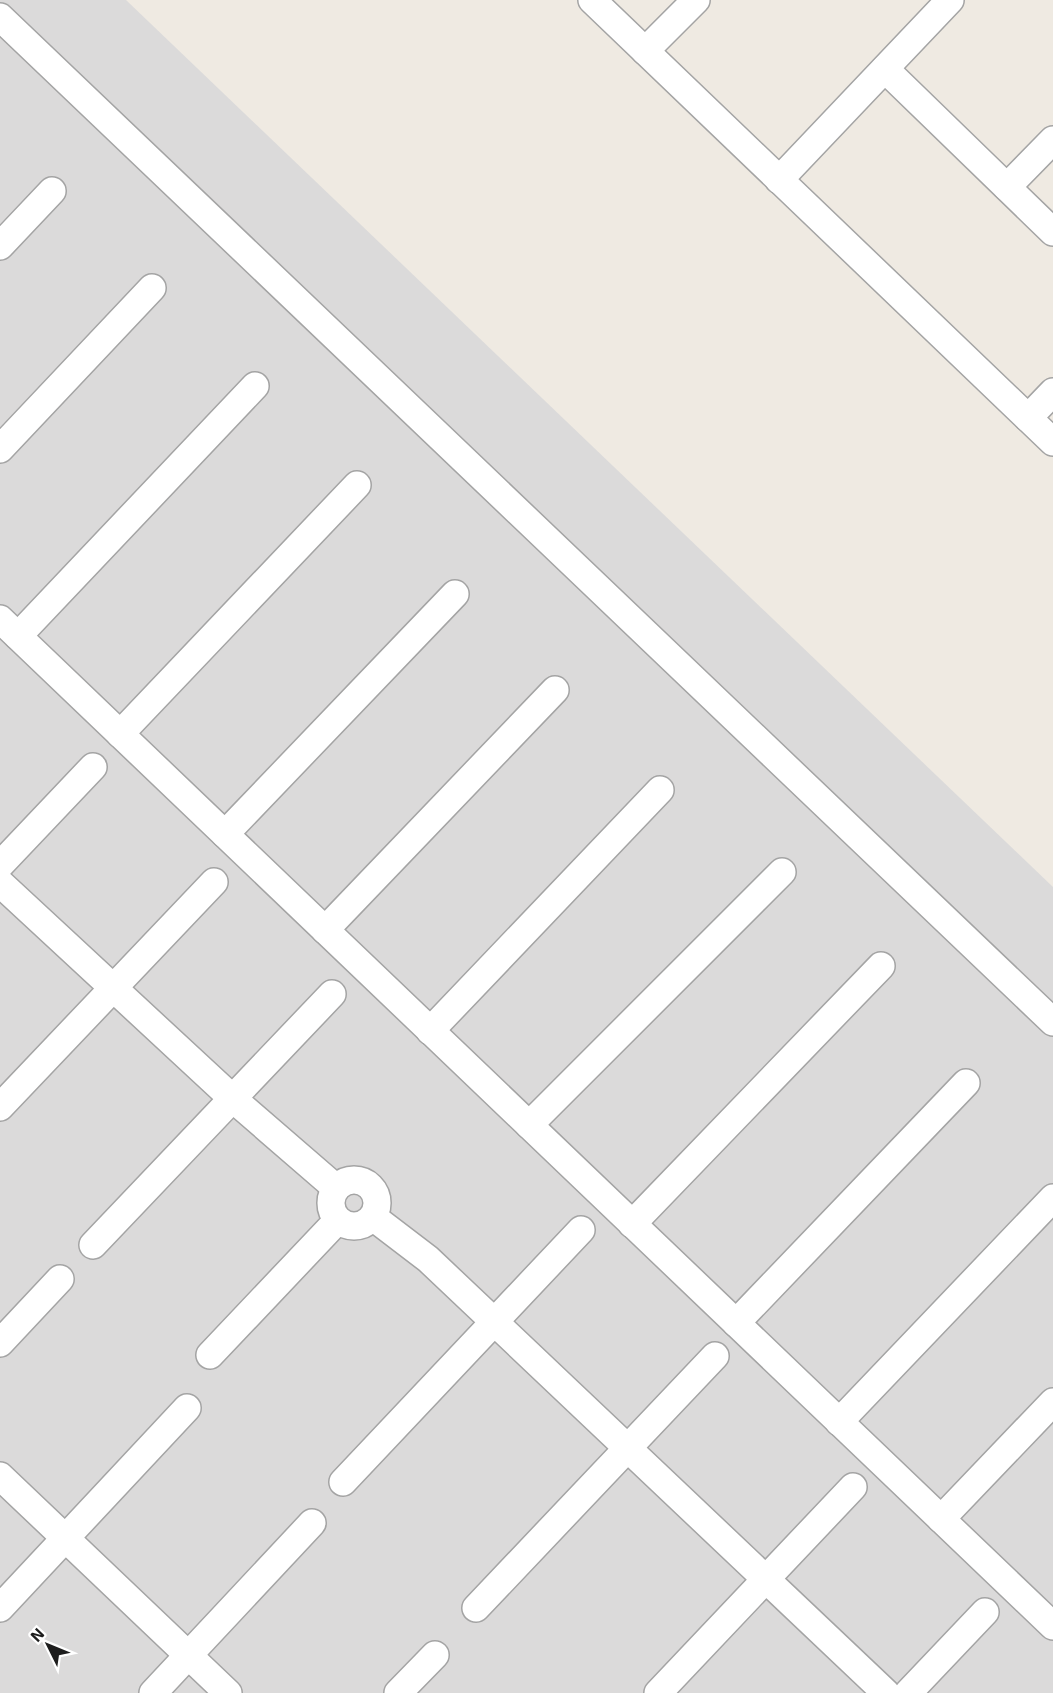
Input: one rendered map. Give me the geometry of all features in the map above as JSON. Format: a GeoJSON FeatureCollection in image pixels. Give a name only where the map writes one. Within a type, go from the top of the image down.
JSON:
{"type":"FeatureCollection","features":[{"type":"Feature","properties":{"kind":"street"},"geometry":{"type":"LineString","coordinates":[[592,0],[1053,442]]}},
{"type":"Feature","properties":{"kind":"street"},"geometry":{"type":"LineString","coordinates":[[779,180],[950,0]]}},
{"type":"Feature","properties":{"kind":"street"},"geometry":{"type":"LineString","coordinates":[[645,51],[687,3]]}},
{"type":"Feature","properties":{"kind":"street"},"geometry":{"type":"LineString","coordinates":[[0,17],[1053,1022]]}},
{"type":"Feature","properties":{"kind":"street"},"geometry":{"type":"LineString","coordinates":[[885,69],[1053,232]]}},
{"type":"Feature","properties":{"kind":"street"},"geometry":{"type":"LineString","coordinates":[[1007,187],[1053,140]]}},
{"type":"Feature","properties":{"kind":"street"},"geometry":{"type":"LineString","coordinates":[[0,246],[52,191]]}},
{"type":"Feature","properties":{"kind":"street"},"geometry":{"type":"LineString","coordinates":[[0,449],[152,288]]}},
{"type":"Feature","properties":{"kind":"street"},"geometry":{"type":"LineString","coordinates":[[255,386],[9,627],[941,1519],[1049,1614]]}},
{"type":"Feature","properties":{"kind":"street"},"geometry":{"type":"LineString","coordinates":[[1028,418],[1053,392]]}},
{"type":"Feature","properties":{"kind":"street"},"geometry":{"type":"LineString","coordinates":[[120,734],[357,485]]}},
{"type":"Feature","properties":{"kind":"street"},"geometry":{"type":"LineString","coordinates":[[225,834],[454,594]]}},
{"type":"Feature","properties":{"kind":"street"},"geometry":{"type":"LineString","coordinates":[[325,930],[555,690]]}},
{"type":"Feature","properties":{"kind":"street"},"geometry":{"type":"LineString","coordinates":[[0,865],[93,767]]}},
{"type":"Feature","properties":{"kind":"street"},"geometry":{"type":"LineString","coordinates":[[430,1031],[660,790]]}},
{"type":"Feature","properties":{"kind":"street"},"geometry":{"type":"LineString","coordinates":[[529,1125],[782,872]]}},
{"type":"Feature","properties":{"kind":"street"},"geometry":{"type":"LineString","coordinates":[[0,882],[112,989],[336,1188]]}},
{"type":"Feature","properties":{"kind":"street"},"geometry":{"type":"LineString","coordinates":[[0,1107],[214,882]]}},
{"type":"Feature","properties":{"kind":"street"},"geometry":{"type":"LineString","coordinates":[[632,1224],[881,966]]}},
{"type":"Feature","properties":{"kind":"street"},"geometry":{"type":"LineString","coordinates":[[93,1245],[332,994]]}},
{"type":"Feature","properties":{"kind":"street"},"geometry":{"type":"LineString","coordinates":[[736,1323],[966,1083]]}},
{"type":"Feature","properties":{"kind":"street"},"geometry":{"type":"LineString","coordinates":[[358,1179],[369,1184],[376,1194],[377,1206],[373,1217],[362,1225],[349,1227],[338,1221],[331,1210],[330,1198],[336,1188],[346,1180],[358,1179]]}},
{"type":"Feature","properties":{"kind":"street"},"geometry":{"type":"LineString","coordinates":[[839,1422],[1053,1198]]}},
{"type":"Feature","properties":{"kind":"street"},"geometry":{"type":"LineString","coordinates":[[373,1217],[428,1259],[886,1693]]}},
{"type":"Feature","properties":{"kind":"street"},"geometry":{"type":"LineString","coordinates":[[210,1356],[338,1221]]}},
{"type":"Feature","properties":{"kind":"street"},"geometry":{"type":"LineString","coordinates":[[343,1482],[581,1230]]}},
{"type":"Feature","properties":{"kind":"street"},"geometry":{"type":"LineString","coordinates":[[0,1343],[60,1279]]}},
{"type":"Feature","properties":{"kind":"street"},"geometry":{"type":"LineString","coordinates":[[476,1608],[715,1356]]}},
{"type":"Feature","properties":{"kind":"street"},"geometry":{"type":"LineString","coordinates":[[941,1519],[1053,1402]]}},
{"type":"Feature","properties":{"kind":"street"},"geometry":{"type":"LineString","coordinates":[[0,1608],[187,1408]]}},
{"type":"Feature","properties":{"kind":"street"},"geometry":{"type":"LineString","coordinates":[[0,1476],[228,1693]]}},
{"type":"Feature","properties":{"kind":"street"},"geometry":{"type":"LineString","coordinates":[[658,1693],[853,1487]]}},
{"type":"Feature","properties":{"kind":"street"},"geometry":{"type":"LineString","coordinates":[[153,1693],[312,1523]]}},
{"type":"Feature","properties":{"kind":"street"},"geometry":{"type":"LineString","coordinates":[[908,1693],[985,1612]]}},
{"type":"Feature","properties":{"kind":"street"},"geometry":{"type":"LineString","coordinates":[[398,1693],[435,1655]]}},
{"type":"Feature","properties":{"kind":"shaded area"},"geometry":{"type":"Polygon","coordinates":[[[0,0],[126,0],[1053,887],[1053,1693],[0,1693],[0,0]]]}}]}
